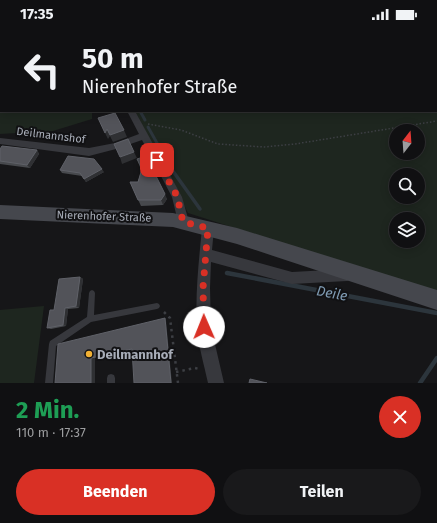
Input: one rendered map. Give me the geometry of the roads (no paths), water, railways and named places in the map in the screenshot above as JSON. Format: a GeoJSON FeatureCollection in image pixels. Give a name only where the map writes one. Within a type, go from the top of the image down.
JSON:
{"type":"FeatureCollection","features":[{"type":"Feature","properties":{"kind":"main road","name":"Nierenhofer Straße"},"geometry":{"type":"LineString","coordinates":[[0,212],[43,215],[143,217],[183,222],[437,300]]}},
{"type":"Feature","properties":{"kind":"street"},"geometry":{"type":"LineString","coordinates":[[132,112],[177,196],[183,222]]}},
{"type":"Feature","properties":{"kind":"street","name":"Deilmannshof"},"geometry":{"type":"LineString","coordinates":[[0,141],[89,152],[116,146],[144,136]]}},
{"type":"Feature","properties":{"kind":"street"},"geometry":{"type":"LineString","coordinates":[[213,230],[205,254],[204,327],[215,379]]}},
{"type":"Feature","properties":{"kind":"street","name":"Nierenhofer Straße"},"geometry":{"type":"LineString","coordinates":[[205,254],[292,278],[354,275]]}},
{"type":"Feature","properties":{"kind":"lane"},"geometry":{"type":"LineString","coordinates":[[90,319],[92,292]]}},
{"type":"Feature","properties":{"kind":"lane"},"geometry":{"type":"LineString","coordinates":[[49,383],[53,344],[90,319],[157,306]]}},
{"type":"Feature","properties":{"kind":"waterway","name":"Deile"},"geometry":{"type":"LineString","coordinates":[[141,112],[145,120]]}},
{"type":"Feature","properties":{"kind":"waterway","name":"Deile"},"geometry":{"type":"LineString","coordinates":[[148,127],[171,168]]}},
{"type":"Feature","properties":{"kind":"waterway","name":"Deile"},"geometry":{"type":"LineString","coordinates":[[170,167],[200,209]]}},
{"type":"Feature","properties":{"kind":"waterway","name":"Deile"},"geometry":{"type":"LineString","coordinates":[[227,273],[437,313]]}},
{"type":"Feature","properties":{"kind":"waterway","name":"Deile"},"geometry":{"type":"LineString","coordinates":[[420,383],[437,358]]}},
{"type":"Feature","properties":{"kind":"place","name":"Deilmannhof"},"geometry":{"type":"Point","coordinates":[89,354]}}]}
